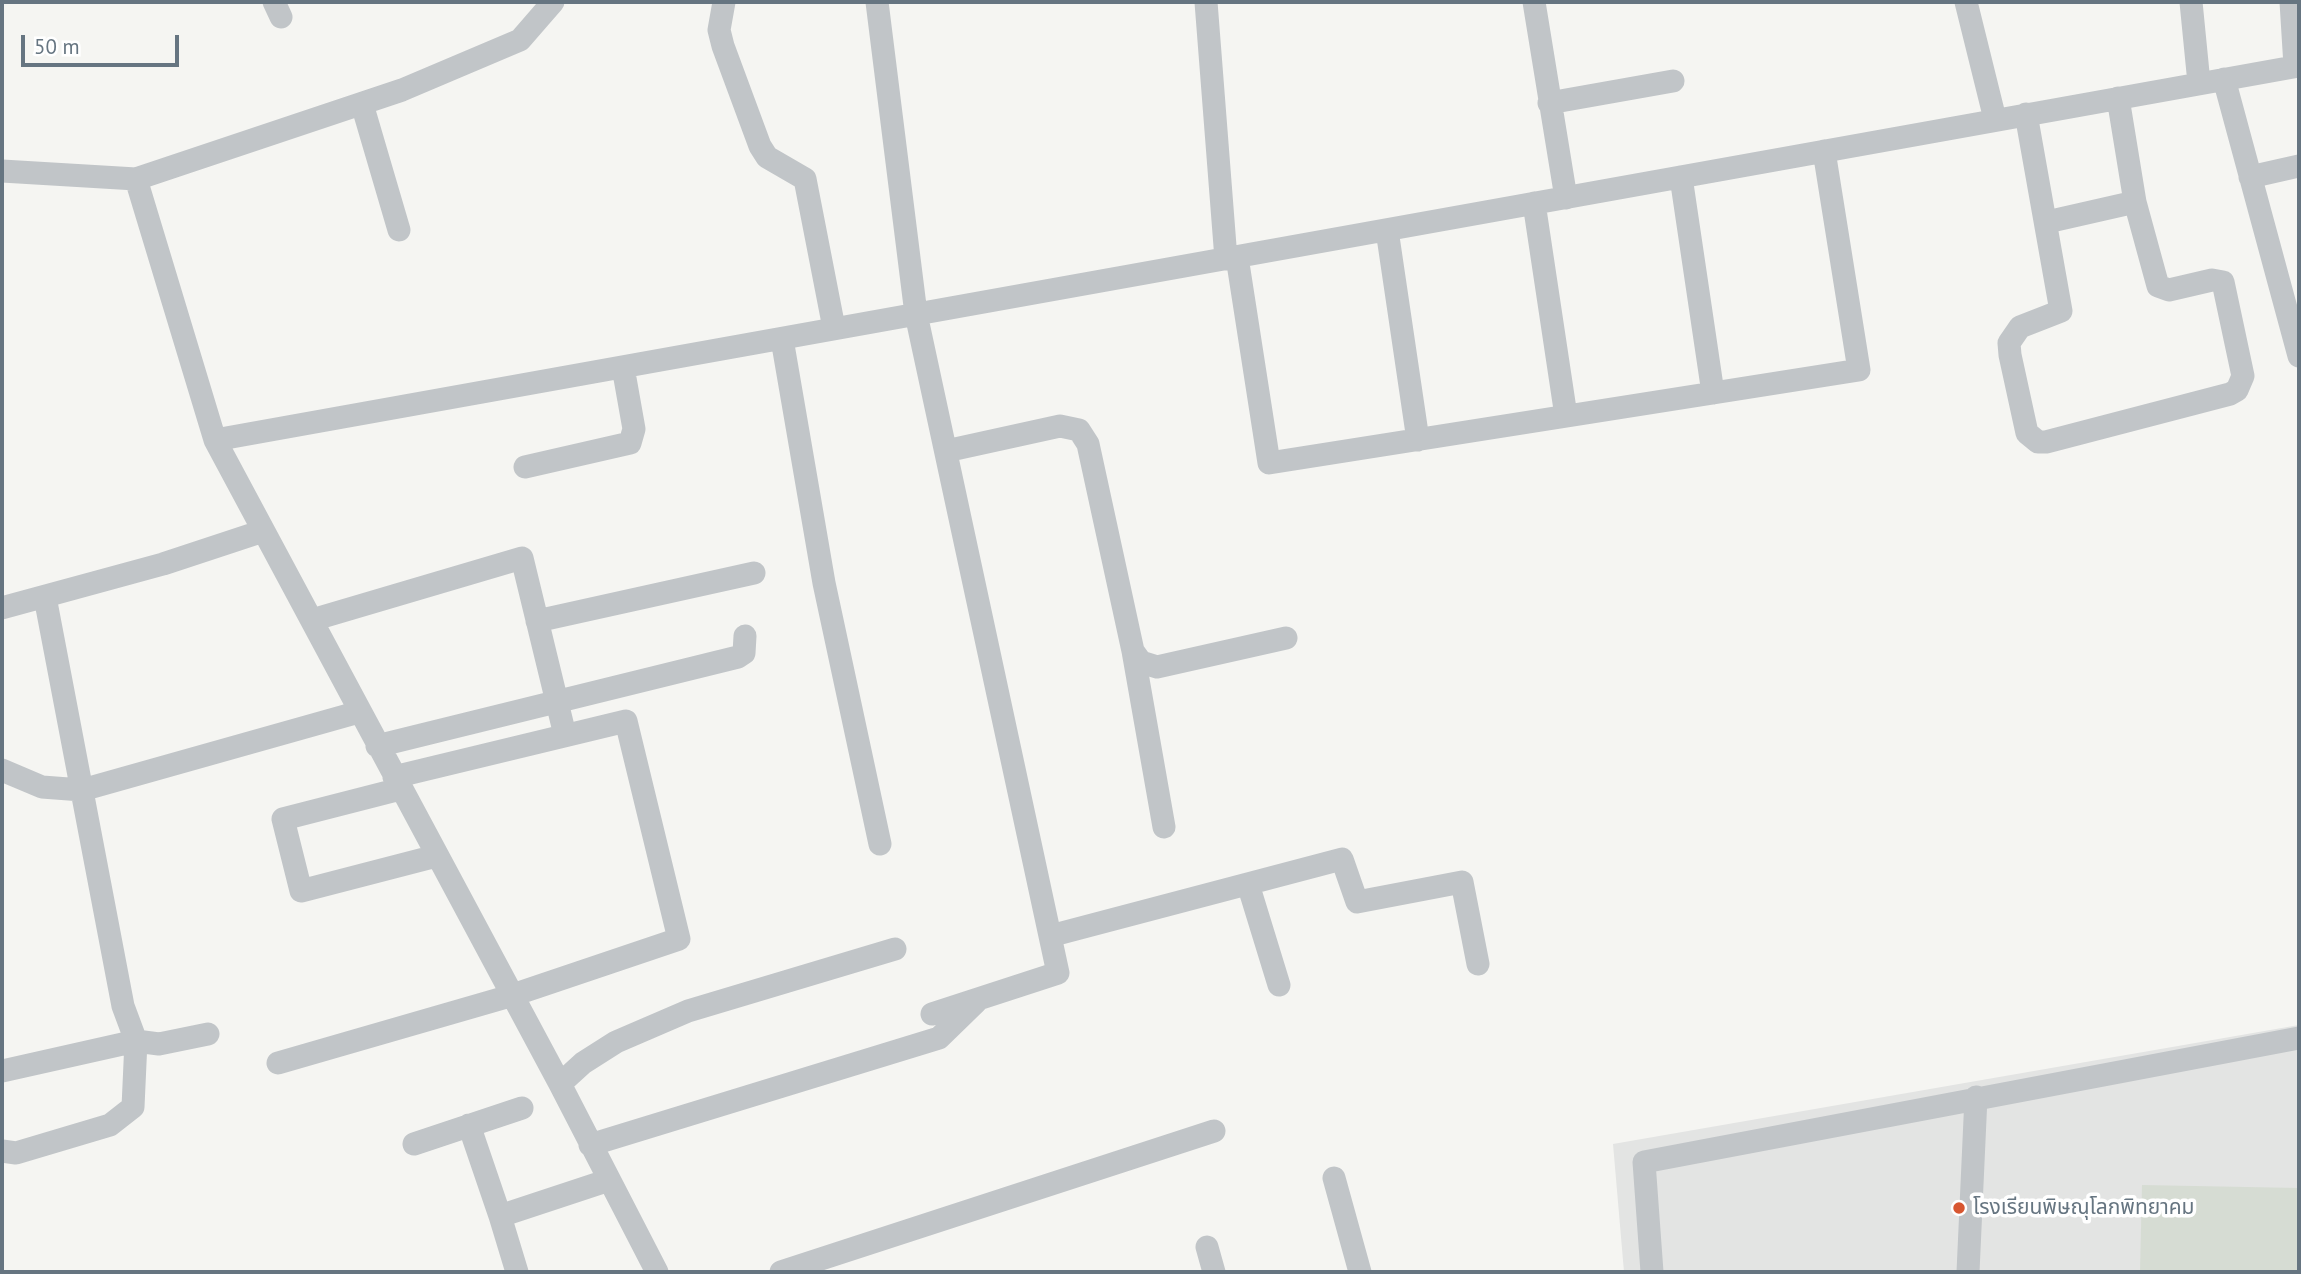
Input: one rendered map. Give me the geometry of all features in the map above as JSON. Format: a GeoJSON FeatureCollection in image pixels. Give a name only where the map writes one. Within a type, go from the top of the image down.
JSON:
{"type":"FeatureCollection","features":[{"type":"Feature","properties":{"kind":"street"},"geometry":{"type":"LineString","coordinates":[[2,171],[136,179],[362,104],[520,40],[553,2]]}},
{"type":"Feature","properties":{"kind":"street"},"geometry":{"type":"LineString","coordinates":[[723,2],[719,23],[721,38],[760,146],[767,157],[805,179],[834,328]]}},
{"type":"Feature","properties":{"kind":"street"},"geometry":{"type":"LineString","coordinates":[[877,2],[916,314],[1058,973],[932,1014]]}},
{"type":"Feature","properties":{"kind":"street"},"geometry":{"type":"LineString","coordinates":[[1206,2],[1231,258],[1269,463],[1859,370],[1824,151]]}},
{"type":"Feature","properties":{"kind":"street"},"geometry":{"type":"LineString","coordinates":[[1534,2],[1566,198]]}},
{"type":"Feature","properties":{"kind":"street"},"geometry":{"type":"LineString","coordinates":[[1966,2],[1995,119]]}},
{"type":"Feature","properties":{"kind":"street"},"geometry":{"type":"LineString","coordinates":[[2191,2],[2199,83]]}},
{"type":"Feature","properties":{"kind":"street"},"geometry":{"type":"LineString","coordinates":[[215,440],[2297,66],[2291,2]]}},
{"type":"Feature","properties":{"kind":"street"},"geometry":{"type":"LineString","coordinates":[[2224,79],[2299,356]]}},
{"type":"Feature","properties":{"kind":"street"},"geometry":{"type":"LineString","coordinates":[[1549,103],[1673,81]]}},
{"type":"Feature","properties":{"kind":"street"},"geometry":{"type":"LineString","coordinates":[[2026,114],[2061,311],[2020,327],[2010,343],[2027,433],[2038,442],[2046,442],[2230,394],[2237,390],[2243,376],[2226,286],[2217,279],[2169,290],[2161,288],[2136,202],[2118,98]]}},
{"type":"Feature","properties":{"kind":"street"},"geometry":{"type":"LineString","coordinates":[[362,104],[399,230]]}},
{"type":"Feature","properties":{"kind":"street"},"geometry":{"type":"LineString","coordinates":[[2250,177],[2299,166]]}},
{"type":"Feature","properties":{"kind":"street"},"geometry":{"type":"LineString","coordinates":[[1681,177],[1713,393]]}},
{"type":"Feature","properties":{"kind":"street"},"geometry":{"type":"LineString","coordinates":[[136,179],[215,440],[510,996],[560,1084],[657,1272]]}},
{"type":"Feature","properties":{"kind":"street"},"geometry":{"type":"LineString","coordinates":[[2047,222],[2136,202]]}},
{"type":"Feature","properties":{"kind":"street"},"geometry":{"type":"LineString","coordinates":[[1534,203],[1566,416]]}},
{"type":"Feature","properties":{"kind":"street"},"geometry":{"type":"LineString","coordinates":[[1387,230],[1418,440]]}},
{"type":"Feature","properties":{"kind":"street"},"geometry":{"type":"LineString","coordinates":[[782,339],[824,583],[880,844]]}},
{"type":"Feature","properties":{"kind":"street"},"geometry":{"type":"LineString","coordinates":[[525,467],[630,443],[634,429],[623,367]]}},
{"type":"Feature","properties":{"kind":"street"},"geometry":{"type":"LineString","coordinates":[[946,451],[1060,426],[1079,430],[1088,444],[1133,651],[1164,827]]}},
{"type":"Feature","properties":{"kind":"street"},"geometry":{"type":"LineString","coordinates":[[2,608],[163,564],[263,531]]}},
{"type":"Feature","properties":{"kind":"street"},"geometry":{"type":"LineString","coordinates":[[312,621],[522,558],[565,735]]}},
{"type":"Feature","properties":{"kind":"street"},"geometry":{"type":"LineString","coordinates":[[537,621],[754,573]]}},
{"type":"Feature","properties":{"kind":"street"},"geometry":{"type":"LineString","coordinates":[[2,1151],[16,1153],[110,1125],[133,1107],[136,1041],[123,1006],[45,597]]}},
{"type":"Feature","properties":{"kind":"street"},"geometry":{"type":"LineString","coordinates":[[377,746],[738,657],[744,653],[745,636]]}},
{"type":"Feature","properties":{"kind":"street"},"geometry":{"type":"LineString","coordinates":[[1133,651],[1141,662],[1157,667],[1286,638]]}},
{"type":"Feature","properties":{"kind":"street"},"geometry":{"type":"LineString","coordinates":[[2,770],[43,787],[82,790],[359,712]]}},
{"type":"Feature","properties":{"kind":"street"},"geometry":{"type":"LineString","coordinates":[[278,1063],[510,996],[679,939],[626,721],[565,735],[397,783],[283,819],[300,891],[436,856]]}},
{"type":"Feature","properties":{"kind":"street"},"geometry":{"type":"LineString","coordinates":[[1050,936],[1342,859],[1357,902],[1462,882],[1478,964]]}},
{"type":"Feature","properties":{"kind":"street"},"geometry":{"type":"LineString","coordinates":[[1248,884],[1279,985]]}},
{"type":"Feature","properties":{"kind":"street"},"geometry":{"type":"LineString","coordinates":[[560,1084],[583,1063],[616,1042],[688,1011],[895,949]]}},
{"type":"Feature","properties":{"kind":"street"},"geometry":{"type":"LineString","coordinates":[[590,1145],[939,1038],[979,999]]}},
{"type":"Feature","properties":{"kind":"street"},"geometry":{"type":"LineString","coordinates":[[2,1071],[136,1041],[159,1044],[208,1034]]}},
{"type":"Feature","properties":{"kind":"street"},"geometry":{"type":"LineString","coordinates":[[1652,1272],[1644,1162],[1976,1097],[2299,1038]]}},
{"type":"Feature","properties":{"kind":"street"},"geometry":{"type":"LineString","coordinates":[[1968,1272],[1976,1097]]}},
{"type":"Feature","properties":{"kind":"street"},"geometry":{"type":"LineString","coordinates":[[414,1144],[522,1108]]}},
{"type":"Feature","properties":{"kind":"street"},"geometry":{"type":"LineString","coordinates":[[469,1125],[517,1272]]}},
{"type":"Feature","properties":{"kind":"street"},"geometry":{"type":"LineString","coordinates":[[781,1272],[1214,1131]]}},
{"type":"Feature","properties":{"kind":"street"},"geometry":{"type":"LineString","coordinates":[[1334,1178],[1360,1272]]}},
{"type":"Feature","properties":{"kind":"street"},"geometry":{"type":"LineString","coordinates":[[500,1216],[609,1181]]}},
{"type":"Feature","properties":{"kind":"street"},"geometry":{"type":"LineString","coordinates":[[1207,1248],[1214,1272]]}},
{"type":"Feature","properties":{"kind":"shaded area","name":"โรงเรียนพิษณุโลกพิทยาคม"},"geometry":{"type":"Polygon","coordinates":[[[2299,1025],[2299,1272],[1624,1272],[1613,1144],[2299,1025]]]}},
{"type":"Feature","properties":{"kind":"shaded area"},"geometry":{"type":"Polygon","coordinates":[[[2142,1185],[2299,1188],[2299,1272],[2140,1272],[2142,1185]]]}},
{"type":"Feature","properties":{"kind":"place","name":"โรงเรียนพิษณุโลกพิทยาคม"},"geometry":{"type":"Point","coordinates":[1959,1208]}}]}
